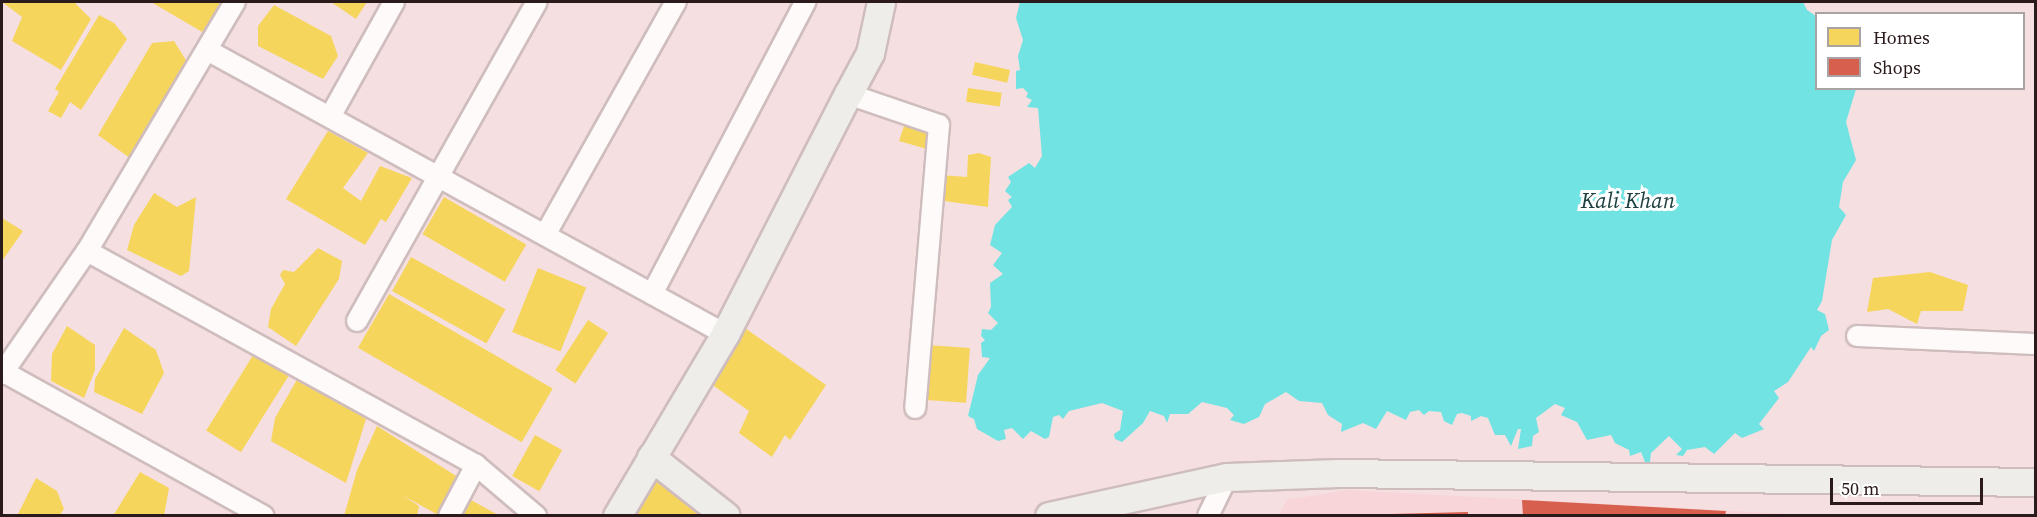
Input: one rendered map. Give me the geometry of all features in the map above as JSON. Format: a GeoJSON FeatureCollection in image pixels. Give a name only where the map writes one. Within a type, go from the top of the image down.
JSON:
{"type":"FeatureCollection","features":[{"type":"Feature","properties":{"kind":"main road"},"geometry":{"type":"LineString","coordinates":[[617,516],[725,334],[870,53],[881,2]]}},
{"type":"Feature","properties":{"kind":"main road"},"geometry":{"type":"LineString","coordinates":[[651,457],[726,516]]}},
{"type":"Feature","properties":{"kind":"main road"},"geometry":{"type":"LineString","coordinates":[[1048,516],[1227,477],[1401,471],[2036,482]]}},
{"type":"Feature","properties":{"kind":"street"},"geometry":{"type":"LineString","coordinates":[[235,2],[87,251],[2,372],[264,516]]}},
{"type":"Feature","properties":{"kind":"street"},"geometry":{"type":"LineString","coordinates":[[330,117],[394,2]]}},
{"type":"Feature","properties":{"kind":"street"},"geometry":{"type":"LineString","coordinates":[[357,321],[440,178],[537,2]]}},
{"type":"Feature","properties":{"kind":"street"},"geometry":{"type":"LineString","coordinates":[[545,235],[676,2]]}},
{"type":"Feature","properties":{"kind":"street"},"geometry":{"type":"LineString","coordinates":[[652,294],[805,2]]}},
{"type":"Feature","properties":{"kind":"street"},"geometry":{"type":"LineString","coordinates":[[207,50],[725,334]]}},
{"type":"Feature","properties":{"kind":"street"},"geometry":{"type":"LineString","coordinates":[[848,94],[939,125],[915,408]]}},
{"type":"Feature","properties":{"kind":"street"},"geometry":{"type":"LineString","coordinates":[[87,251],[476,465],[536,516]]}},
{"type":"Feature","properties":{"kind":"street"},"geometry":{"type":"LineString","coordinates":[[1857,336],[2036,345]]}},
{"type":"Feature","properties":{"kind":"street"},"geometry":{"type":"LineString","coordinates":[[449,516],[476,465]]}},
{"type":"Feature","properties":{"kind":"street"},"geometry":{"type":"LineString","coordinates":[[1208,516],[1227,477]]}},
{"type":"Feature","properties":{"kind":"shaded area"},"geometry":{"type":"Polygon","coordinates":[[[1347,490],[1791,515],[1278,516],[1287,500],[1347,490]]]}},
{"type":"Feature","properties":{"kind":"water","name":"Kali Khan"},"geometry":{"type":"Polygon","coordinates":[[[1020,2],[1803,2],[1807,10],[1815,15],[1815,90],[1856,90],[1846,122],[1856,160],[1843,182],[1839,207],[1846,215],[1832,240],[1822,301],[1817,310],[1825,314],[1829,330],[1821,336],[1814,351],[1811,347],[1788,382],[1774,391],[1779,398],[1759,424],[1764,429],[1742,438],[1735,433],[1714,454],[1705,447],[1687,450],[1683,456],[1676,455],[1682,449],[1669,436],[1651,453],[1650,462],[1645,462],[1641,452],[1630,456],[1629,450],[1615,443],[1611,435],[1587,440],[1577,422],[1561,415],[1565,408],[1555,404],[1536,418],[1539,432],[1533,436],[1532,446],[1518,449],[1521,429],[1518,429],[1511,446],[1505,435],[1495,435],[1488,418],[1481,416],[1471,421],[1471,416],[1462,413],[1457,414],[1452,425],[1444,421],[1441,412],[1429,411],[1424,415],[1419,410],[1410,412],[1406,420],[1387,411],[1376,429],[1363,423],[1341,432],[1342,424],[1328,415],[1322,403],[1299,401],[1286,392],[1265,404],[1259,417],[1244,424],[1230,420],[1234,415],[1227,408],[1202,402],[1188,414],[1170,414],[1167,423],[1164,416],[1150,411],[1143,423],[1122,442],[1115,439],[1114,434],[1120,430],[1123,411],[1102,403],[1069,411],[1063,419],[1059,415],[1053,417],[1049,437],[1045,439],[1031,431],[1023,439],[1012,428],[1004,430],[1006,439],[998,441],[977,429],[974,419],[968,416],[978,375],[990,358],[982,357],[981,343],[985,340],[981,336],[982,329],[991,330],[998,323],[988,313],[991,307],[990,283],[1003,274],[993,265],[1002,253],[990,245],[995,225],[1012,207],[1008,200],[1012,197],[1005,191],[1011,182],[1008,177],[1029,163],[1035,168],[1042,156],[1038,108],[1027,107],[1032,100],[1026,97],[1028,93],[1023,88],[1016,89],[1016,71],[1020,70],[1018,56],[1023,40],[1016,18],[1020,2]]]}},
{"type":"Feature","properties":{"kind":"building: Homes"},"geometry":{"type":"Polygon","coordinates":[[[2,2],[74,2],[91,19],[61,70],[12,41],[22,17],[2,2]]]}},
{"type":"Feature","properties":{"kind":"building: Homes"},"geometry":{"type":"Polygon","coordinates":[[[151,2],[223,2],[204,33],[151,2]]]}},
{"type":"Feature","properties":{"kind":"building: Homes"},"geometry":{"type":"Polygon","coordinates":[[[331,2],[367,2],[356,19],[331,2]]]}},
{"type":"Feature","properties":{"kind":"building: Homes"},"geometry":{"type":"Polygon","coordinates":[[[274,5],[331,36],[338,56],[323,79],[258,46],[258,26],[274,5]]]}},
{"type":"Feature","properties":{"kind":"building: Homes"},"geometry":{"type":"Polygon","coordinates":[[[99,15],[114,23],[127,39],[81,110],[70,102],[61,118],[48,111],[59,92],[55,89],[99,15]]]}},
{"type":"Feature","properties":{"kind":"building: Homes"},"geometry":{"type":"Polygon","coordinates":[[[174,41],[189,65],[134,161],[98,135],[152,43],[174,41]]]}},
{"type":"Feature","properties":{"kind":"building: Homes"},"geometry":{"type":"Polygon","coordinates":[[[975,62],[1010,70],[1007,83],[972,75],[975,62]]]}},
{"type":"Feature","properties":{"kind":"building: Homes"},"geometry":{"type":"Polygon","coordinates":[[[968,88],[1002,93],[1000,107],[966,102],[968,88]]]}},
{"type":"Feature","properties":{"kind":"building: Homes"},"geometry":{"type":"Polygon","coordinates":[[[904,126],[918,126],[930,134],[927,149],[899,141],[904,126]]]}},
{"type":"Feature","properties":{"kind":"building: Homes"},"geometry":{"type":"Polygon","coordinates":[[[328,131],[368,153],[343,188],[361,201],[380,166],[412,178],[386,222],[381,219],[365,245],[286,199],[328,131]]]}},
{"type":"Feature","properties":{"kind":"building: Homes"},"geometry":{"type":"Polygon","coordinates":[[[979,153],[991,157],[988,207],[937,200],[940,175],[967,177],[968,155],[979,153]]]}},
{"type":"Feature","properties":{"kind":"building: Homes"},"geometry":{"type":"Polygon","coordinates":[[[154,193],[177,207],[196,197],[189,271],[181,276],[127,250],[134,225],[154,193]]]}},
{"type":"Feature","properties":{"kind":"building: Homes"},"geometry":{"type":"Polygon","coordinates":[[[444,197],[526,244],[505,282],[422,234],[444,197]]]}},
{"type":"Feature","properties":{"kind":"building: Homes"},"geometry":{"type":"Polygon","coordinates":[[[2,218],[23,231],[2,261],[2,218]]]}},
{"type":"Feature","properties":{"kind":"building: Homes"},"geometry":{"type":"Polygon","coordinates":[[[318,248],[342,261],[339,279],[296,346],[268,327],[271,309],[285,284],[280,275],[283,270],[294,272],[318,248]]]}},
{"type":"Feature","properties":{"kind":"building: Homes"},"geometry":{"type":"Polygon","coordinates":[[[411,257],[505,309],[487,343],[392,291],[411,257]]]}},
{"type":"Feature","properties":{"kind":"building: Homes"},"geometry":{"type":"Polygon","coordinates":[[[538,268],[586,287],[560,351],[512,332],[538,268]]]}},
{"type":"Feature","properties":{"kind":"building: Homes"},"geometry":{"type":"Polygon","coordinates":[[[1930,272],[1968,285],[1963,311],[1921,311],[1917,324],[1888,309],[1867,312],[1873,278],[1930,272]]]}},
{"type":"Feature","properties":{"kind":"building: Homes"},"geometry":{"type":"Polygon","coordinates":[[[389,294],[553,388],[522,442],[358,348],[389,294]]]}},
{"type":"Feature","properties":{"kind":"building: Homes"},"geometry":{"type":"Polygon","coordinates":[[[588,320],[608,333],[575,383],[555,370],[588,320]]]}},
{"type":"Feature","properties":{"kind":"building: Homes"},"geometry":{"type":"Polygon","coordinates":[[[67,326],[95,345],[95,370],[84,398],[51,381],[52,354],[67,326]]]}},
{"type":"Feature","properties":{"kind":"building: Homes"},"geometry":{"type":"Polygon","coordinates":[[[742,326],[826,385],[790,440],[785,435],[772,457],[739,433],[749,411],[707,381],[742,326]]]}},
{"type":"Feature","properties":{"kind":"building: Homes"},"geometry":{"type":"Polygon","coordinates":[[[124,328],[156,350],[164,373],[142,414],[94,392],[95,379],[124,328]]]}},
{"type":"Feature","properties":{"kind":"building: Homes"},"geometry":{"type":"Polygon","coordinates":[[[927,345],[970,348],[966,403],[923,400],[927,345]]]}},
{"type":"Feature","properties":{"kind":"building: Homes"},"geometry":{"type":"Polygon","coordinates":[[[257,349],[292,371],[241,452],[206,430],[257,349]]]}},
{"type":"Feature","properties":{"kind":"building: Homes"},"geometry":{"type":"Polygon","coordinates":[[[299,376],[366,419],[346,483],[271,441],[275,418],[299,376]]]}},
{"type":"Feature","properties":{"kind":"building: Homes"},"geometry":{"type":"Polygon","coordinates":[[[377,426],[461,479],[440,516],[402,495],[419,506],[417,516],[344,516],[357,470],[377,426]]]}},
{"type":"Feature","properties":{"kind":"building: Homes"},"geometry":{"type":"Polygon","coordinates":[[[535,435],[562,450],[539,491],[512,476],[535,435]]]}},
{"type":"Feature","properties":{"kind":"building: Homes"},"geometry":{"type":"Polygon","coordinates":[[[140,472],[169,488],[164,516],[113,516],[140,472]]]}},
{"type":"Feature","properties":{"kind":"building: Homes"},"geometry":{"type":"Polygon","coordinates":[[[650,472],[698,499],[697,516],[624,516],[650,472]]]}},
{"type":"Feature","properties":{"kind":"building: Homes"},"geometry":{"type":"Polygon","coordinates":[[[36,478],[57,491],[64,509],[59,516],[17,516],[36,478]]]}},
{"type":"Feature","properties":{"kind":"building: Homes"},"geometry":{"type":"Polygon","coordinates":[[[471,500],[500,516],[463,516],[471,500]]]}},
{"type":"Feature","properties":{"kind":"building: Shops"},"geometry":{"type":"Polygon","coordinates":[[[1522,500],[1726,511],[1725,516],[1523,516],[1522,500]]]}},
{"type":"Feature","properties":{"kind":"building: Shops"},"geometry":{"type":"Polygon","coordinates":[[[1468,512],[1468,516],[1391,516],[1391,514],[1468,512]]]}}]}
